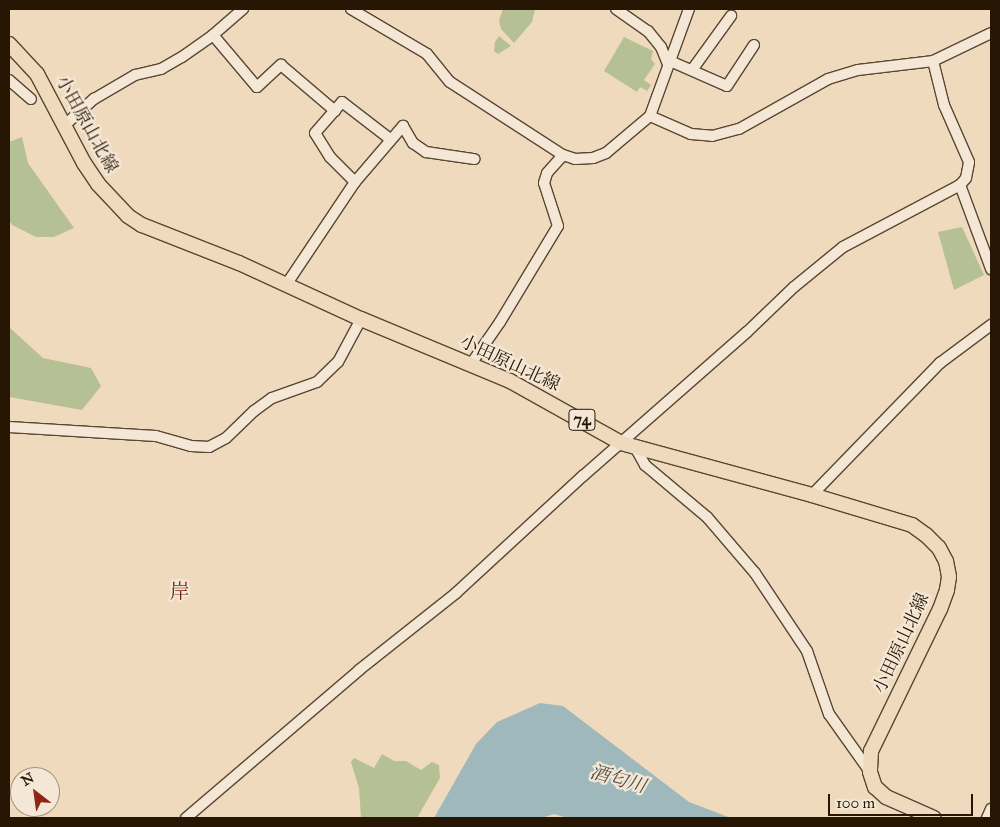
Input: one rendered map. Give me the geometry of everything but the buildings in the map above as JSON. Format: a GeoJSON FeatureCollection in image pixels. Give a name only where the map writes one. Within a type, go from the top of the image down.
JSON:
{"type":"FeatureCollection","features":[{"type":"Feature","properties":{"kind":"main road","name":"小田原山北線"},"geometry":{"type":"LineString","coordinates":[[9,44],[37,74],[66,124],[84,163],[98,184],[128,216],[158,233],[239,263],[361,319],[471,364],[546,399],[621,443],[812,495],[912,525],[940,548],[946,561],[949,577],[942,603],[871,751],[870,772]]}},
{"type":"Feature","properties":{"kind":"main road"},"geometry":{"type":"LineString","coordinates":[[870,772],[875,787],[886,797],[933,818]]}},
{"type":"Feature","properties":{"kind":"street"},"geometry":{"type":"LineString","coordinates":[[66,124],[94,99],[135,75],[161,69],[213,35],[242,9]]}},
{"type":"Feature","properties":{"kind":"street"},"geometry":{"type":"LineString","coordinates":[[351,9],[427,54],[450,82],[563,155],[574,159],[593,158],[606,153],[650,116],[689,9]]}},
{"type":"Feature","properties":{"kind":"street"},"geometry":{"type":"LineString","coordinates":[[616,9],[648,31],[669,62],[728,86],[754,45]]}},
{"type":"Feature","properties":{"kind":"street"},"geometry":{"type":"LineString","coordinates":[[692,70],[731,16]]}},
{"type":"Feature","properties":{"kind":"street"},"geometry":{"type":"LineString","coordinates":[[650,116],[691,134],[712,136],[740,129],[828,79],[858,70],[933,61],[991,34]]}},
{"type":"Feature","properties":{"kind":"street"},"geometry":{"type":"LineString","coordinates":[[213,35],[257,87],[281,65],[335,111]]}},
{"type":"Feature","properties":{"kind":"street"},"geometry":{"type":"LineString","coordinates":[[186,818],[359,670],[456,592],[747,332],[794,287],[844,248],[960,185],[967,174],[970,162],[944,105],[933,61]]}},
{"type":"Feature","properties":{"kind":"street"},"geometry":{"type":"LineString","coordinates":[[9,80],[31,99]]}},
{"type":"Feature","properties":{"kind":"street"},"geometry":{"type":"LineString","coordinates":[[355,182],[330,157],[315,133],[342,102],[390,139]]}},
{"type":"Feature","properties":{"kind":"street"},"geometry":{"type":"LineString","coordinates":[[286,285],[355,182],[403,126],[413,143],[426,152],[474,159]]}},
{"type":"Feature","properties":{"kind":"street"},"geometry":{"type":"LineString","coordinates":[[471,364],[500,322],[558,226],[544,183],[547,173],[563,155]]}},
{"type":"Feature","properties":{"kind":"street"},"geometry":{"type":"LineString","coordinates":[[960,185],[991,269]]}},
{"type":"Feature","properties":{"kind":"street"},"geometry":{"type":"LineString","coordinates":[[9,427],[156,436],[191,446],[209,447],[226,438],[254,410],[272,398],[317,382],[338,362],[361,319]]}},
{"type":"Feature","properties":{"kind":"street"},"geometry":{"type":"LineString","coordinates":[[812,495],[940,363],[991,325]]}},
{"type":"Feature","properties":{"kind":"street"},"geometry":{"type":"LineString","coordinates":[[635,447],[645,465],[707,517],[755,573],[807,652],[829,714],[870,772]]}},
{"type":"Feature","properties":{"kind":"street"},"geometry":{"type":"LineString","coordinates":[[987,818],[991,809]]}},
{"type":"Feature","properties":{"kind":"green space"},"geometry":{"type":"Polygon","coordinates":[[[503,9],[535,9],[532,22],[514,43],[501,29],[499,20],[503,9]]]}},
{"type":"Feature","properties":{"kind":"green space"},"geometry":{"type":"Polygon","coordinates":[[[499,36],[511,46],[498,54],[494,51],[495,42],[499,36]]]}},
{"type":"Feature","properties":{"kind":"green space"},"geometry":{"type":"Polygon","coordinates":[[[624,37],[653,51],[651,59],[655,64],[644,80],[651,85],[647,91],[640,87],[637,92],[604,71],[624,37]]]}},
{"type":"Feature","properties":{"kind":"green space"},"geometry":{"type":"Polygon","coordinates":[[[22,137],[28,163],[74,228],[54,237],[36,237],[12,225],[9,220],[9,142],[22,137]]]}},
{"type":"Feature","properties":{"kind":"green space"},"geometry":{"type":"Polygon","coordinates":[[[962,227],[984,275],[954,290],[938,232],[962,227]]]}},
{"type":"Feature","properties":{"kind":"green space"},"geometry":{"type":"Polygon","coordinates":[[[9,327],[43,358],[91,368],[101,386],[82,410],[9,397],[9,327]]]}},
{"type":"Feature","properties":{"kind":"green space"},"geometry":{"type":"Polygon","coordinates":[[[382,754],[394,761],[406,761],[421,770],[432,762],[439,765],[440,778],[417,818],[361,818],[359,788],[351,762],[354,758],[374,768],[382,754]]]}},
{"type":"Feature","properties":{"kind":"water","name":"酒匂川"},"geometry":{"type":"Polygon","coordinates":[[[540,703],[563,706],[689,802],[731,818],[568,818],[554,814],[542,818],[434,818],[476,744],[497,722],[540,703]]]}},
{"type":"Feature","properties":{"kind":"district","name":"岸"},"geometry":{"type":"Point","coordinates":[180,591]}}]}
